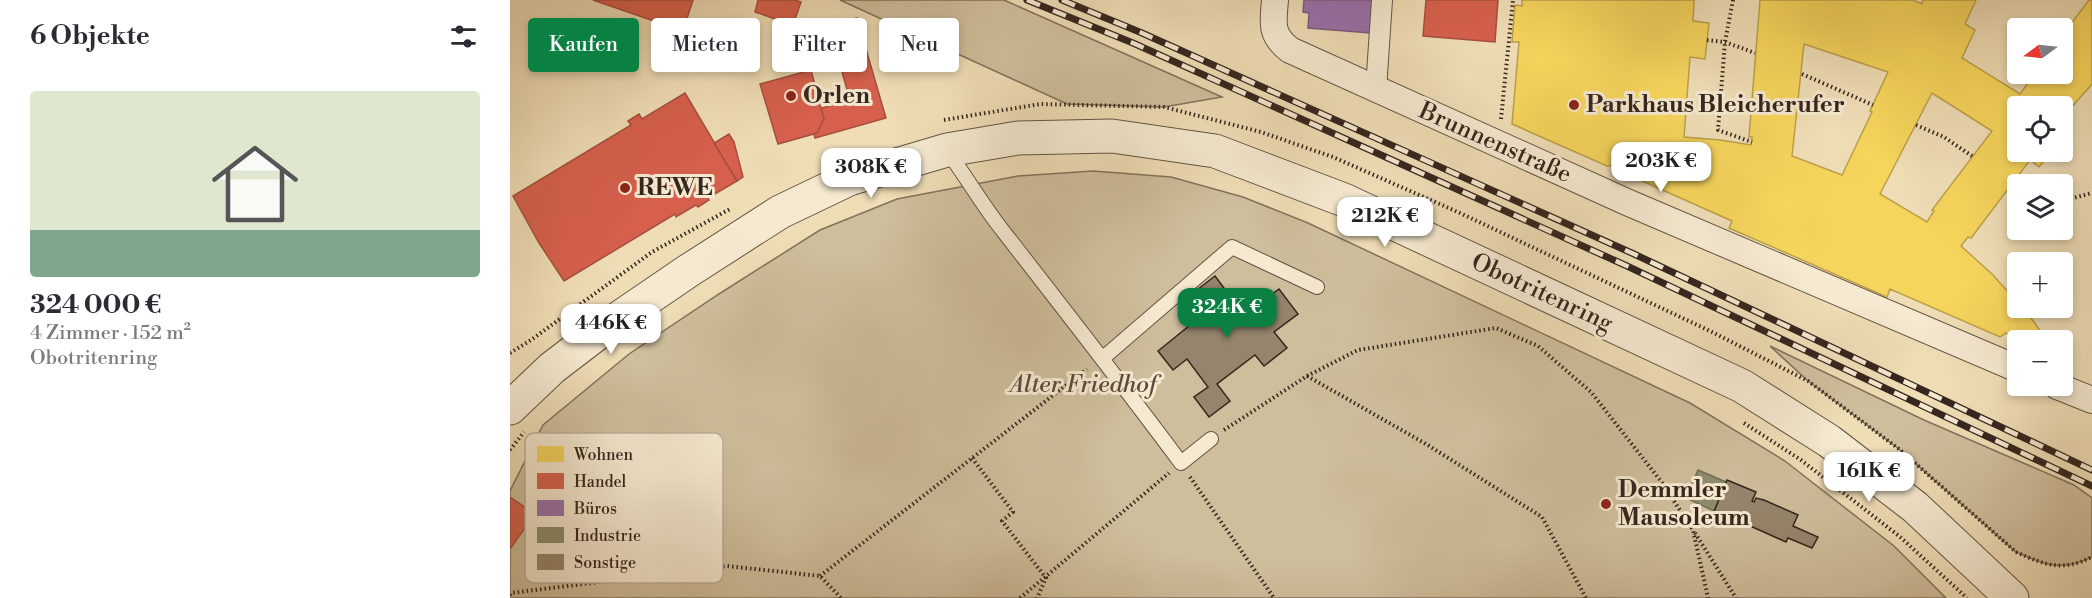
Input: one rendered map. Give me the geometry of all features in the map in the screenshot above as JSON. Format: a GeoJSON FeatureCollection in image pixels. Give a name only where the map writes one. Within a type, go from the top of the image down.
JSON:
{"type":"FeatureCollection","features":[{"type":"Feature","properties":{"kind":"street","name":"Brunnenstraße"},"geometry":{"type":"LineString","coordinates":[[1275,0],[1275,35],[1290,50],[1629,203],[2007,364]]}},
{"type":"Feature","properties":{"kind":"street"},"geometry":{"type":"LineString","coordinates":[[1376,89],[1382,0]]}},
{"type":"Feature","properties":{"kind":"street","name":"Obotritenring"},"geometry":{"type":"LineString","coordinates":[[519,418],[552,369],[603,329],[780,212],[849,179],[947,150],[1018,138],[1112,136],[1215,151],[1344,200],[1742,386],[1829,441],[1915,507],[2012,598]]}},
{"type":"Feature","properties":{"kind":"street"},"geometry":{"type":"LineString","coordinates":[[2073,392],[2092,400]]}},
{"type":"Feature","properties":{"kind":"lane"},"geometry":{"type":"LineString","coordinates":[[947,150],[1002,230],[1103,358],[1181,463],[1211,439]]}},
{"type":"Feature","properties":{"kind":"lane"},"geometry":{"type":"LineString","coordinates":[[1103,358],[1232,247],[1317,287]]}},
{"type":"Feature","properties":{"kind":"path"},"geometry":{"type":"LineString","coordinates":[[1498,144],[1513,0]]}},
{"type":"Feature","properties":{"kind":"path"},"geometry":{"type":"LineString","coordinates":[[1733,0],[1725,42],[1718,130],[1752,142]]}},
{"type":"Feature","properties":{"kind":"path"},"geometry":{"type":"LineString","coordinates":[[1707,40],[1725,42],[1755,53]]}},
{"type":"Feature","properties":{"kind":"path"},"geometry":{"type":"LineString","coordinates":[[1802,74],[1872,105]]}},
{"type":"Feature","properties":{"kind":"path"},"geometry":{"type":"LineString","coordinates":[[1916,125],[1944,137],[1972,156]]}},
{"type":"Feature","properties":{"kind":"path"},"geometry":{"type":"LineString","coordinates":[[2073,198],[2092,193]]}},
{"type":"Feature","properties":{"kind":"path"},"geometry":{"type":"LineString","coordinates":[[1211,439],[1307,376],[1358,350],[1496,328],[1538,346],[1591,392],[1660,480],[1736,598]]}},
{"type":"Feature","properties":{"kind":"path"},"geometry":{"type":"LineString","coordinates":[[819,576],[1103,358]]}},
{"type":"Feature","properties":{"kind":"path"},"geometry":{"type":"LineString","coordinates":[[1307,376],[1426,444],[1542,517],[1586,598]]}},
{"type":"Feature","properties":{"kind":"path"},"geometry":{"type":"LineString","coordinates":[[510,450],[519,418]]}},
{"type":"Feature","properties":{"kind":"path"},"geometry":{"type":"LineString","coordinates":[[1736,418],[1801,460],[1899,536],[1967,598]]}},
{"type":"Feature","properties":{"kind":"path"},"geometry":{"type":"LineString","coordinates":[[972,458],[1013,512],[1002,521],[1046,578]]}},
{"type":"Feature","properties":{"kind":"path"},"geometry":{"type":"LineString","coordinates":[[1020,598],[1181,463],[1274,598]]}},
{"type":"Feature","properties":{"kind":"path"},"geometry":{"type":"LineString","coordinates":[[1693,530],[1708,598]]}},
{"type":"Feature","properties":{"kind":"path"},"geometry":{"type":"LineString","coordinates":[[723,566],[819,576],[841,598]]}},
{"type":"Feature","properties":{"kind":"path"},"geometry":{"type":"LineString","coordinates":[[1037,598],[1046,578]]}},
{"type":"Feature","properties":{"kind":"path"},"geometry":{"type":"LineString","coordinates":[[510,593],[590,583]]}},
{"type":"Feature","properties":{"kind":"green space"},"geometry":{"type":"Polygon","coordinates":[[[840,0],[1004,0],[1222,97],[1164,107],[1067,104],[959,55],[959,18],[879,18],[840,0]]]}},
{"type":"Feature","properties":{"kind":"green space","name":"Alter Friedhof"},"geometry":{"type":"Polygon","coordinates":[[[1093,171],[1171,177],[1243,197],[1308,223],[1690,403],[1785,461],[1894,546],[1946,598],[510,598],[510,491],[525,461],[525,583],[723,583],[723,433],[539,433],[543,425],[629,354],[820,230],[897,199],[1018,176],[1093,171]]]}},
{"type":"Feature","properties":{"kind":"green space"},"geometry":{"type":"Polygon","coordinates":[[[1770,346],[1924,420],[2074,485],[2092,498],[2092,557],[2072,564],[2054,565],[2016,552],[1899,449],[1808,381],[1770,346]]]}},
{"type":"Feature","properties":{"kind":"building: Wohnen"},"geometry":{"type":"Polygon","coordinates":[[[1522,0],[1694,0],[1693,21],[1709,23],[1705,59],[1690,57],[1684,137],[1751,145],[1752,137],[1749,137],[1760,0],[1913,0],[1922,4],[1923,0],[1976,0],[1965,24],[1975,30],[1962,58],[2020,94],[2028,84],[2073,84],[2073,21],[2089,0],[2092,0],[2092,84],[2073,106],[2073,96],[2007,96],[2007,162],[2028,162],[2019,174],[2007,174],[2007,190],[1971,238],[1968,237],[1961,246],[2007,291],[2007,318],[2031,318],[2040,330],[2007,330],[2007,334],[2000,337],[1890,289],[1887,297],[1729,228],[1732,221],[1622,172],[1621,165],[1607,166],[1512,124],[1519,42],[1512,42],[1515,5],[1522,6],[1522,0]],[[1804,44],[1792,156],[1842,175],[1888,72],[1804,44]],[[1932,93],[1880,194],[1927,222],[1934,211],[1932,210],[1992,131],[1932,93]]]}},
{"type":"Feature","properties":{"kind":"building: Wohnen"},"geometry":{"type":"Polygon","coordinates":[[[2033,162],[2043,162],[2039,167],[2033,162]]]}},
{"type":"Feature","properties":{"kind":"building: Handel"},"geometry":{"type":"Polygon","coordinates":[[[593,0],[693,0],[687,18],[651,18],[651,20],[593,0]]]}},
{"type":"Feature","properties":{"kind":"building: Handel"},"geometry":{"type":"Polygon","coordinates":[[[758,0],[801,2],[795,18],[773,18],[755,12],[758,0]]]}},
{"type":"Feature","properties":{"kind":"building: Handel"},"geometry":{"type":"Polygon","coordinates":[[[1426,0],[1498,0],[1495,42],[1423,36],[1426,0]]]}},
{"type":"Feature","properties":{"kind":"building: Handel"},"geometry":{"type":"Polygon","coordinates":[[[867,52],[886,118],[815,138],[808,112],[850,100],[842,72],[867,72],[867,52]]]}},
{"type":"Feature","properties":{"kind":"building: Handel","name":"Orlen"},"geometry":{"type":"Polygon","coordinates":[[[812,72],[824,119],[817,133],[778,144],[760,84],[812,72]]]}},
{"type":"Feature","properties":{"kind":"building: Handel","name":"REWE"},"geometry":{"type":"Polygon","coordinates":[[[685,93],[737,181],[708,198],[709,200],[698,207],[696,205],[676,217],[675,214],[564,281],[539,243],[513,196],[631,125],[628,121],[639,114],[642,119],[685,93]]]}},
{"type":"Feature","properties":{"kind":"building: Handel"},"geometry":{"type":"Polygon","coordinates":[[[729,134],[734,142],[743,177],[737,181],[714,143],[729,134]]]}},
{"type":"Feature","properties":{"kind":"building: Handel"},"geometry":{"type":"Polygon","coordinates":[[[510,497],[525,507],[525,528],[510,549],[510,497]]]}},
{"type":"Feature","properties":{"kind":"building: Büros"},"geometry":{"type":"Polygon","coordinates":[[[1304,0],[1372,0],[1370,33],[1308,28],[1309,13],[1303,12],[1304,0]]]}},
{"type":"Feature","properties":{"kind":"building: Industrie"},"geometry":{"type":"Polygon","coordinates":[[[1698,470],[1726,482],[1714,511],[1686,498],[1698,470]]]}},
{"type":"Feature","properties":{"kind":"building: Sonstige"},"geometry":{"type":"Polygon","coordinates":[[[1215,276],[1241,311],[1252,303],[1255,307],[1279,289],[1298,314],[1274,332],[1287,348],[1264,366],[1255,355],[1217,384],[1230,401],[1209,417],[1194,397],[1208,387],[1187,359],[1173,370],[1158,351],[1200,317],[1194,312],[1195,306],[1202,304],[1193,293],[1215,276]]]}},
{"type":"Feature","properties":{"kind":"building: Sonstige"},"geometry":{"type":"Polygon","coordinates":[[[1727,480],[1756,492],[1752,501],[1754,502],[1756,498],[1764,500],[1798,515],[1793,526],[1818,537],[1812,548],[1788,538],[1786,542],[1737,520],[1735,524],[1713,514],[1727,480]]]}},
{"type":"Feature","properties":{"kind":"railway"},"geometry":{"type":"LineString","coordinates":[[1027,0],[1133,43],[1627,266],[2092,486]]}},
{"type":"Feature","properties":{"kind":"railway"},"geometry":{"type":"LineString","coordinates":[[1062,0],[1142,33],[1634,254],[2092,470]]}},
{"type":"Feature","properties":{"kind":"place","name":"Orlen"},"geometry":{"type":"Point","coordinates":[791,96]}},
{"type":"Feature","properties":{"kind":"place","name":"Parkhaus Bleicherufer"},"geometry":{"type":"Point","coordinates":[1574,105]}},
{"type":"Feature","properties":{"kind":"place","name":"REWE"},"geometry":{"type":"Point","coordinates":[625,188]}},
{"type":"Feature","properties":{"kind":"place","name":"Demmler Mausoleum"},"geometry":{"type":"Point","coordinates":[1606,504]}}]}
